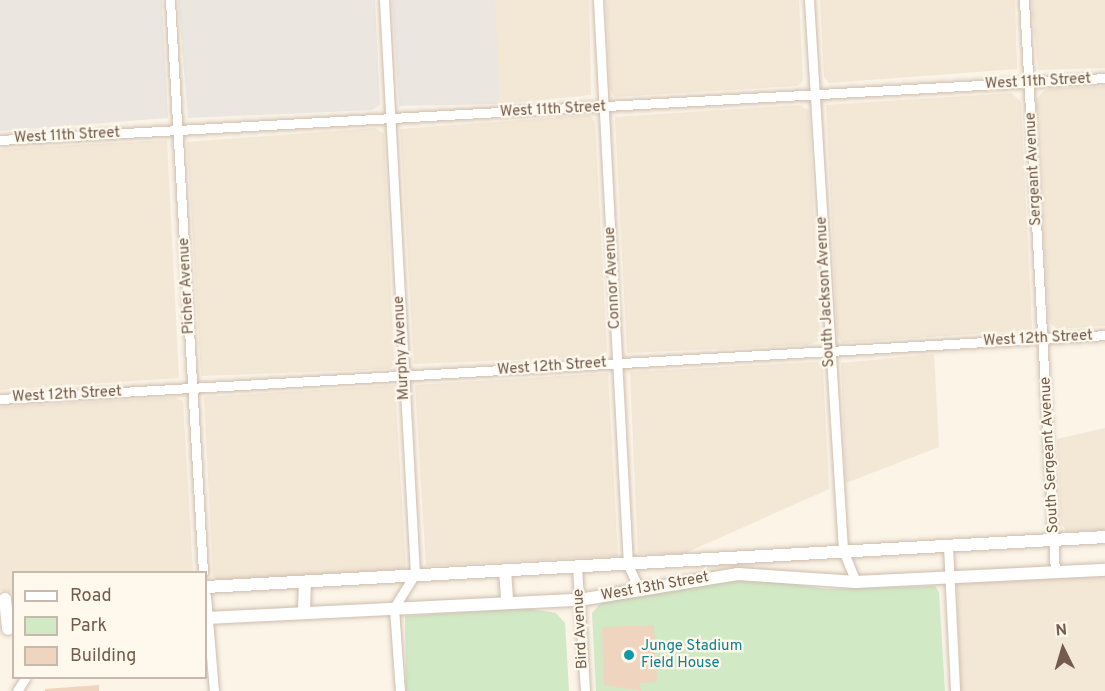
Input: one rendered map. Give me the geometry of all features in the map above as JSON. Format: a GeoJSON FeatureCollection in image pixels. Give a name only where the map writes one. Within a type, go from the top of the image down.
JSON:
{"type":"FeatureCollection","features":[{"type":"Feature","properties":{"kind":"street","name":"Picher Avenue"},"geometry":{"type":"LineString","coordinates":[[170,0],[203,571]]}},
{"type":"Feature","properties":{"kind":"street","name":"Murphy Avenue"},"geometry":{"type":"LineString","coordinates":[[384,0],[415,574]]}},
{"type":"Feature","properties":{"kind":"street","name":"Connor Avenue"},"geometry":{"type":"LineString","coordinates":[[598,0],[628,565],[639,589]]}},
{"type":"Feature","properties":{"kind":"street","name":"South Jackson Avenue"},"geometry":{"type":"LineString","coordinates":[[809,0],[843,550],[856,582]]}},
{"type":"Feature","properties":{"kind":"street","name":"Sergeant Avenue"},"geometry":{"type":"LineString","coordinates":[[1024,0],[1043,338]]}},
{"type":"Feature","properties":{"kind":"street","name":"West 11th Street"},"geometry":{"type":"LineString","coordinates":[[0,140],[1105,78]]}},
{"type":"Feature","properties":{"kind":"street","name":"West 12th Street"},"geometry":{"type":"LineString","coordinates":[[0,399],[1105,335]]}},
{"type":"Feature","properties":{"kind":"street","name":"South Sergeant Avenue"},"geometry":{"type":"LineString","coordinates":[[1043,338],[1055,572]]}},
{"type":"Feature","properties":{"kind":"street","name":"West 13th Street"},"geometry":{"type":"LineString","coordinates":[[207,587],[1105,537]]}},
{"type":"Feature","properties":{"kind":"street"},"geometry":{"type":"LineString","coordinates":[[948,546],[955,691]]}},
{"type":"Feature","properties":{"kind":"street","name":"Bird Avenue"},"geometry":{"type":"LineString","coordinates":[[577,567],[585,691]]}},
{"type":"Feature","properties":{"kind":"street"},"geometry":{"type":"LineString","coordinates":[[506,570],[507,602]]}},
{"type":"Feature","properties":{"kind":"street","name":"West 13th Street"},"geometry":{"type":"LineString","coordinates":[[208,618],[304,611],[579,600],[738,574],[856,582],[1105,570]]}},
{"type":"Feature","properties":{"kind":"street"},"geometry":{"type":"LineString","coordinates":[[400,691],[394,608],[415,574]]}},
{"type":"Feature","properties":{"kind":"street"},"geometry":{"type":"LineString","coordinates":[[304,611],[305,583]]}},
{"type":"Feature","properties":{"kind":"street"},"geometry":{"type":"LineString","coordinates":[[6,599],[7,629]]}},
{"type":"Feature","properties":{"kind":"street"},"geometry":{"type":"LineString","coordinates":[[208,618],[214,691]]}},
{"type":"Feature","properties":{"kind":"shaded area"},"geometry":{"type":"Polygon","coordinates":[[[0,0],[162,0],[168,118],[0,131],[0,0]]]}},
{"type":"Feature","properties":{"kind":"shaded area"},"geometry":{"type":"Polygon","coordinates":[[[178,0],[375,0],[380,105],[372,110],[188,118],[178,0]]]}},
{"type":"Feature","properties":{"kind":"shaded area"},"geometry":{"type":"Polygon","coordinates":[[[392,0],[495,0],[500,104],[399,106],[392,0]]]}},
{"type":"Feature","properties":{"kind":"shaded area"},"geometry":{"type":"Polygon","coordinates":[[[494,0],[589,0],[591,95],[500,104],[494,0]]]}},
{"type":"Feature","properties":{"kind":"shaded area"},"geometry":{"type":"Polygon","coordinates":[[[606,0],[799,0],[803,81],[797,86],[614,97],[610,88],[606,0]]]}},
{"type":"Feature","properties":{"kind":"shaded area"},"geometry":{"type":"Polygon","coordinates":[[[820,0],[1015,0],[1017,69],[829,83],[824,77],[820,0]]]}},
{"type":"Feature","properties":{"kind":"shaded area"},"geometry":{"type":"Polygon","coordinates":[[[1031,0],[1105,0],[1105,68],[1038,70],[1031,0]]]}},
{"type":"Feature","properties":{"kind":"shaded area"},"geometry":{"type":"Polygon","coordinates":[[[1105,86],[1105,326],[1057,329],[1049,322],[1036,99],[1046,89],[1105,86]]]}},
{"type":"Feature","properties":{"kind":"shaded area"},"geometry":{"type":"Polygon","coordinates":[[[1011,93],[1021,102],[1032,330],[842,343],[837,336],[826,105],[1011,93]]]}},
{"type":"Feature","properties":{"kind":"shaded area"},"geometry":{"type":"Polygon","coordinates":[[[800,105],[809,111],[820,340],[808,345],[627,353],[615,117],[800,105]]]}},
{"type":"Feature","properties":{"kind":"shaded area"},"geometry":{"type":"Polygon","coordinates":[[[590,115],[595,122],[607,352],[602,356],[414,364],[400,129],[590,115]]]}},
{"type":"Feature","properties":{"kind":"shaded area"},"geometry":{"type":"Polygon","coordinates":[[[375,128],[384,134],[394,365],[389,369],[201,376],[187,142],[375,128]]]}},
{"type":"Feature","properties":{"kind":"shaded area"},"geometry":{"type":"Polygon","coordinates":[[[167,140],[179,378],[0,390],[0,149],[167,140]]]}},
{"type":"Feature","properties":{"kind":"shaded area"},"geometry":{"type":"Polygon","coordinates":[[[934,354],[939,447],[846,483],[841,363],[934,354]]]}},
{"type":"Feature","properties":{"kind":"shaded area"},"geometry":{"type":"Polygon","coordinates":[[[818,362],[823,370],[829,489],[683,554],[638,554],[630,372],[818,362]]]}},
{"type":"Feature","properties":{"kind":"shaded area"},"geometry":{"type":"Polygon","coordinates":[[[608,373],[618,556],[426,566],[415,385],[608,373]]]}},
{"type":"Feature","properties":{"kind":"shaded area"},"geometry":{"type":"Polygon","coordinates":[[[395,385],[406,569],[220,581],[213,577],[204,397],[395,385]]]}},
{"type":"Feature","properties":{"kind":"shaded area"},"geometry":{"type":"Polygon","coordinates":[[[174,397],[183,401],[193,571],[12,571],[12,593],[0,590],[0,407],[174,397]]]}},
{"type":"Feature","properties":{"kind":"shaded area"},"geometry":{"type":"Polygon","coordinates":[[[1105,428],[1105,530],[1066,531],[1061,523],[1057,439],[1105,428]]]}},
{"type":"Feature","properties":{"kind":"shaded area"},"geometry":{"type":"Polygon","coordinates":[[[1105,573],[1105,691],[961,691],[957,582],[1105,573]]]}},
{"type":"Feature","properties":{"kind":"green space"},"geometry":{"type":"Polygon","coordinates":[[[760,579],[827,589],[935,586],[939,592],[945,691],[596,691],[592,613],[601,603],[691,581],[760,579]]]}},
{"type":"Feature","properties":{"kind":"green space"},"geometry":{"type":"Polygon","coordinates":[[[526,608],[556,613],[565,623],[569,691],[406,691],[405,616],[526,608]]]}},
{"type":"Feature","properties":{"kind":"building","name":"Junge Stadium Field House"},"geometry":{"type":"Polygon","coordinates":[[[654,625],[657,682],[640,683],[641,691],[604,685],[602,627],[654,625]]]}},
{"type":"Feature","properties":{"kind":"building"},"geometry":{"type":"Polygon","coordinates":[[[99,685],[99,691],[45,691],[45,689],[99,685]]]}},
{"type":"Feature","properties":{"kind":"place","name":"Junge Stadium Field House"},"geometry":{"type":"Point","coordinates":[629,655]}}]}
